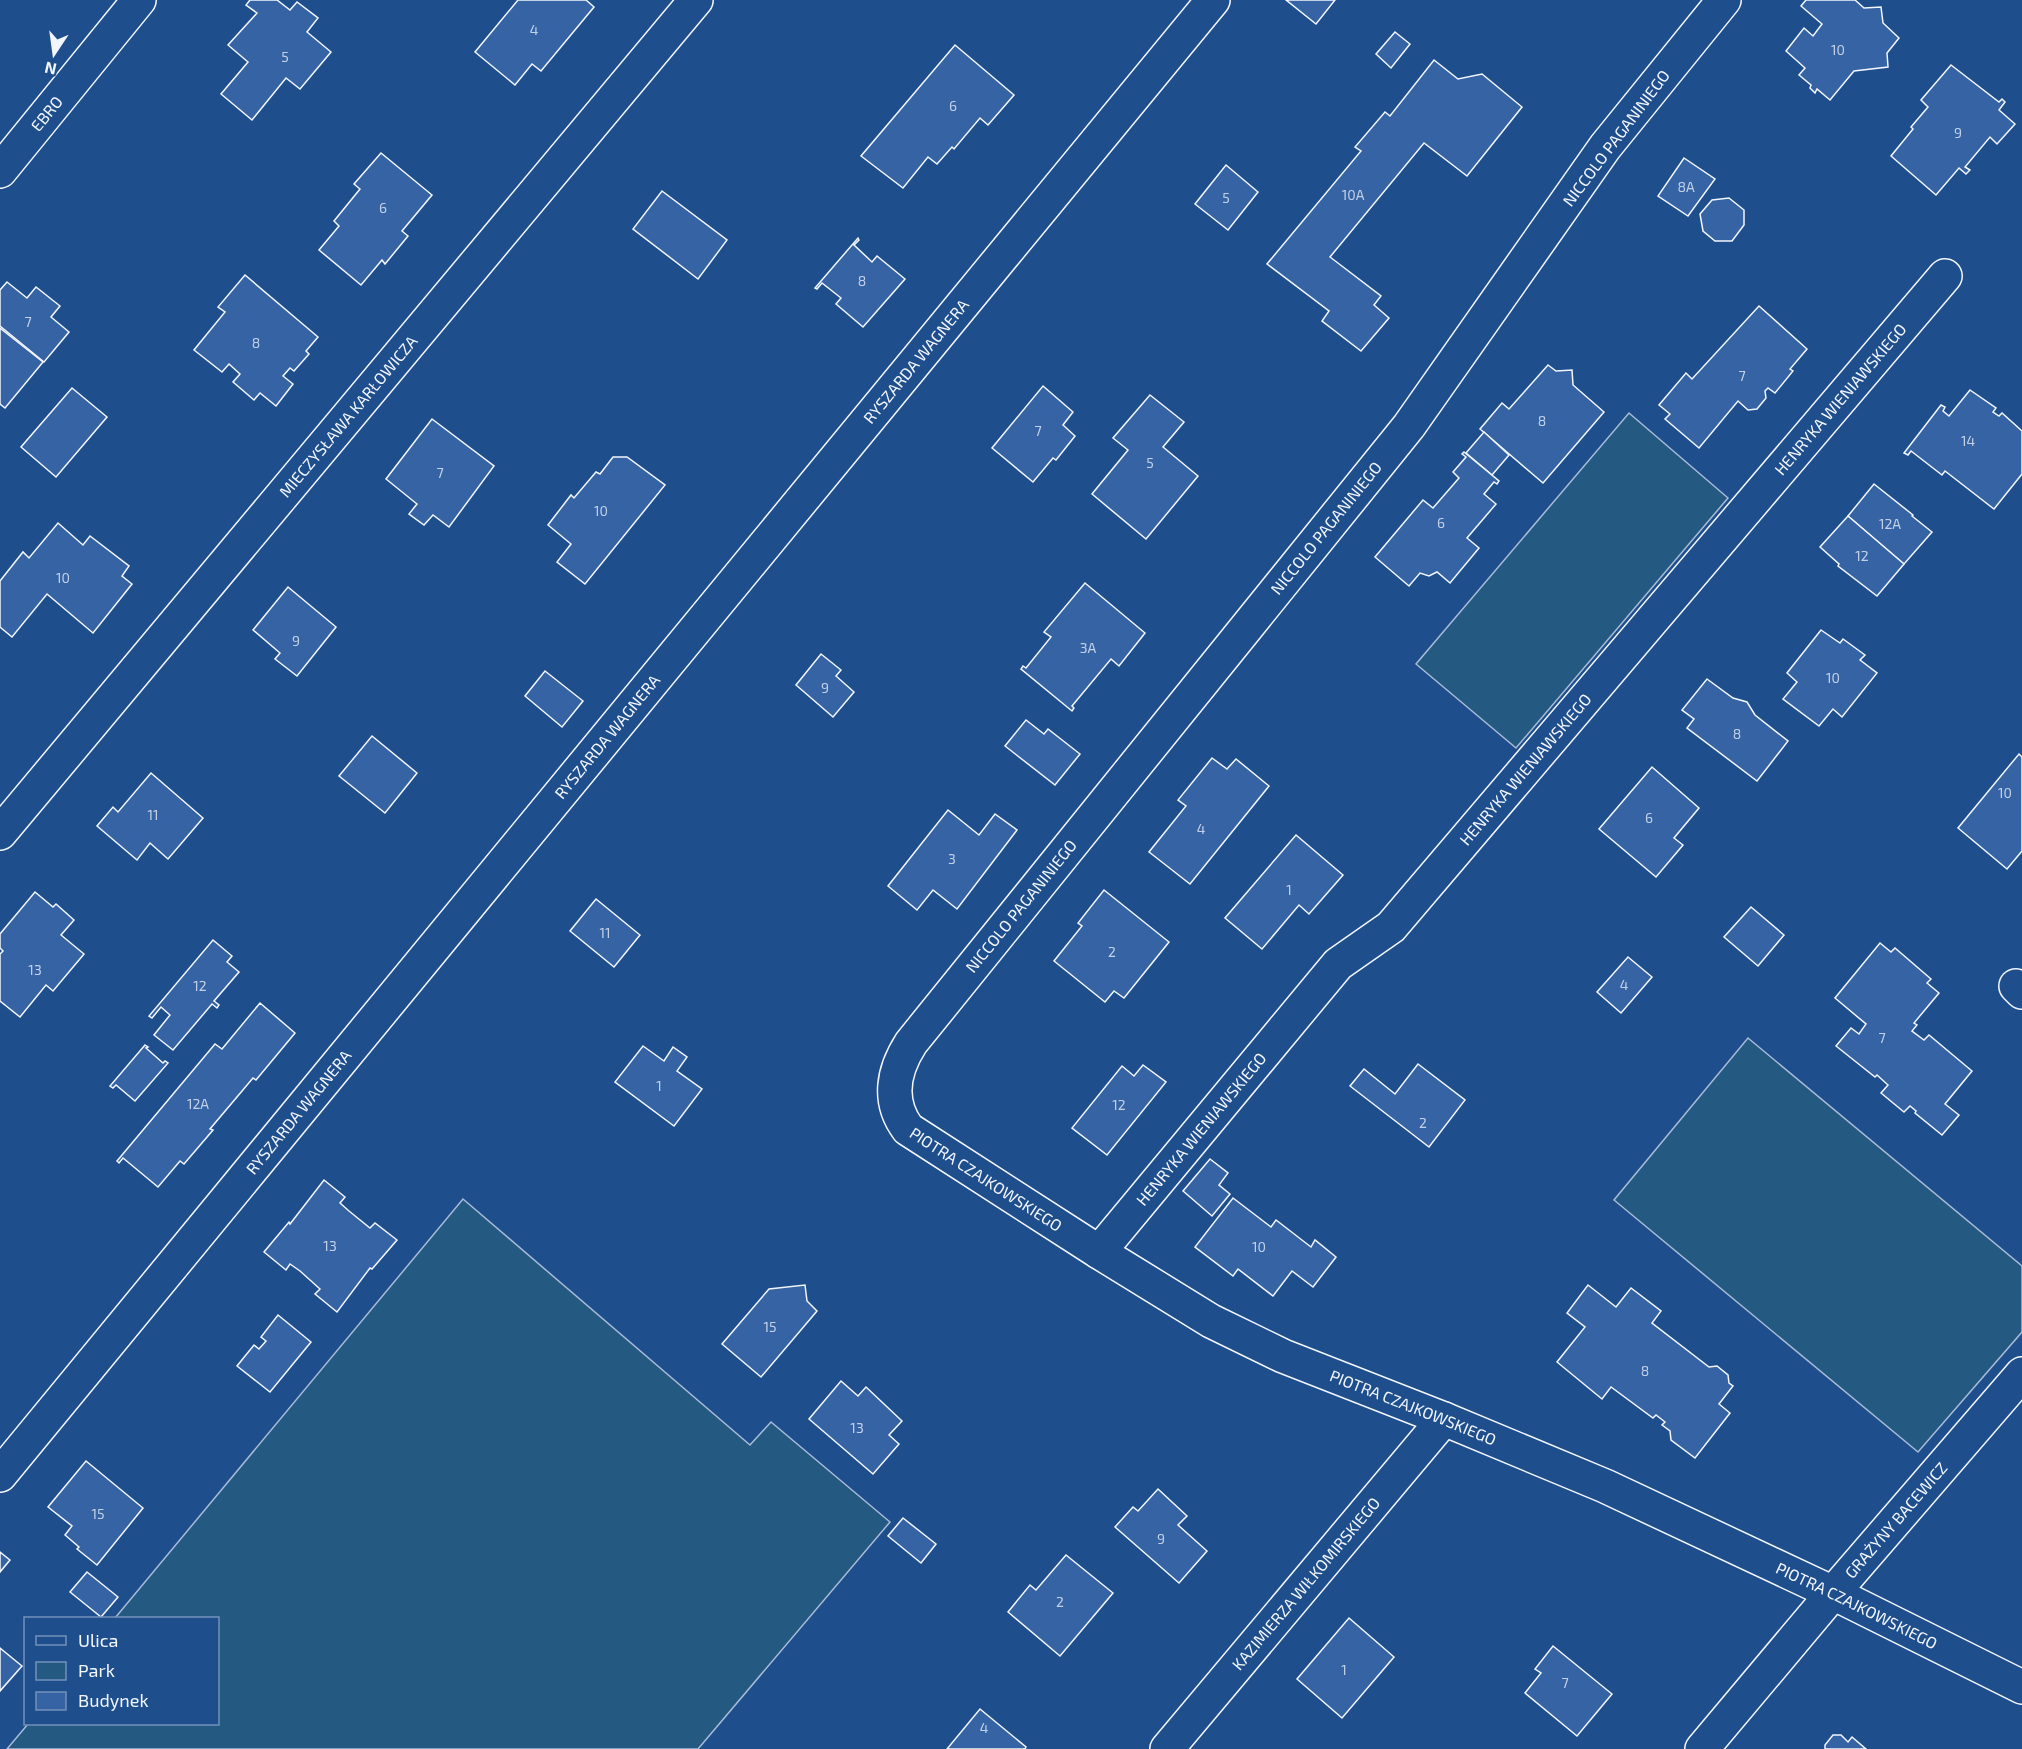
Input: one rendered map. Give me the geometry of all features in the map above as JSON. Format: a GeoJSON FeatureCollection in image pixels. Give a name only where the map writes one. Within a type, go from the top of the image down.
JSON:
{"type":"FeatureCollection","features":[{"type":"Feature","properties":{"kind":"street","name":"EBRO"},"geometry":{"type":"LineString","coordinates":[[0,171],[139,0]]}},
{"type":"Feature","properties":{"kind":"street","name":"MIECZYSŁAWA KARŁOWICZA"},"geometry":{"type":"LineString","coordinates":[[0,833],[696,0]]}},
{"type":"Feature","properties":{"kind":"street","name":"RYSZARDA WAGNERA"},"geometry":{"type":"LineString","coordinates":[[0,1475],[1213,0]]}},
{"type":"Feature","properties":{"kind":"street","name":"NICCOLO PAGANINIEGO"},"geometry":{"type":"LineString","coordinates":[[911,1043],[1408,426],[1605,147],[1724,0]]}},
{"type":"Feature","properties":{"kind":"street","name":"HENRYKA WIENIAWSKIEGO"},"geometry":{"type":"LineString","coordinates":[[1099,1252],[1338,964],[1391,927],[1945,276]]}},
{"type":"Feature","properties":{"kind":"street","name":"PIOTRA CZAJKOWSKIEGO"},"geometry":{"type":"LineString","coordinates":[[911,1043],[901,1059],[894,1085],[898,1116],[908,1129],[1211,1321],[1283,1356],[1444,1419],[1605,1486],[1833,1593],[2022,1687]]}},
{"type":"Feature","properties":{"kind":"street","name":"GRAŻYNY BACEWICZ"},"geometry":{"type":"LineString","coordinates":[[1702,1749],[2022,1374]]}},
{"type":"Feature","properties":{"kind":"street","name":"KAZIMIERZA WIŁKOMIRSKIEGO"},"geometry":{"type":"LineString","coordinates":[[1167,1749],[1444,1419]]}},
{"type":"Feature","properties":{"kind":"green space"},"geometry":{"type":"Polygon","coordinates":[[[1629,413],[1728,498],[1516,748],[1416,664],[1629,413]]]}},
{"type":"Feature","properties":{"kind":"green space"},"geometry":{"type":"Polygon","coordinates":[[[1748,1038],[2022,1266],[2022,1332],[1918,1452],[1614,1200],[1748,1038]]]}},
{"type":"Feature","properties":{"kind":"green space"},"geometry":{"type":"Polygon","coordinates":[[[463,1199],[750,1445],[771,1422],[890,1522],[698,1749],[7,1749],[27,1725],[219,1725],[219,1617],[116,1617],[463,1199]]]}},
{"type":"Feature","properties":{"kind":"building"},"geometry":{"type":"Polygon","coordinates":[[[250,0],[277,0],[290,10],[297,2],[318,18],[307,32],[331,52],[300,89],[286,78],[252,120],[221,94],[248,62],[228,45],[257,13],[246,5],[250,0]]]}},
{"type":"Feature","properties":{"kind":"building"},"geometry":{"type":"Polygon","coordinates":[[[518,0],[586,0],[594,7],[541,71],[532,64],[515,85],[475,52],[518,0]]]}},
{"type":"Feature","properties":{"kind":"building"},"geometry":{"type":"Polygon","coordinates":[[[1286,0],[1335,0],[1316,24],[1286,0]]]}},
{"type":"Feature","properties":{"kind":"building"},"geometry":{"type":"Polygon","coordinates":[[[1806,0],[1855,0],[1864,8],[1881,7],[1883,23],[1899,38],[1887,53],[1888,67],[1854,71],[1830,100],[1817,89],[1815,93],[1810,88],[1811,85],[1799,75],[1805,68],[1786,51],[1804,28],[1813,36],[1822,24],[1801,6],[1806,0]]]}},
{"type":"Feature","properties":{"kind":"building"},"geometry":{"type":"Polygon","coordinates":[[[1395,32],[1410,44],[1391,68],[1376,54],[1395,32]]]}},
{"type":"Feature","properties":{"kind":"building"},"geometry":{"type":"Polygon","coordinates":[[[955,45],[1014,95],[988,125],[980,118],[954,149],[952,147],[937,164],[928,157],[903,188],[861,156],[955,45]]]}},
{"type":"Feature","properties":{"kind":"building"},"geometry":{"type":"Polygon","coordinates":[[[1434,60],[1458,79],[1482,74],[1522,107],[1467,176],[1424,143],[1330,257],[1381,296],[1374,305],[1389,318],[1361,351],[1322,321],[1329,311],[1267,264],[1361,151],[1355,147],[1385,112],[1390,116],[1434,60]]]}},
{"type":"Feature","properties":{"kind":"building"},"geometry":{"type":"Polygon","coordinates":[[[1951,65],[1999,102],[2002,99],[2005,102],[1999,110],[2015,124],[1997,144],[1990,137],[1965,167],[1970,170],[1966,174],[1959,168],[1936,195],[1891,156],[1928,107],[1921,100],[1951,65]]]}},
{"type":"Feature","properties":{"kind":"building"},"geometry":{"type":"Polygon","coordinates":[[[381,153],[432,195],[402,231],[408,236],[385,264],[382,260],[361,285],[319,250],[339,226],[334,221],[360,189],[354,184],[381,153]]]}},
{"type":"Feature","properties":{"kind":"building"},"geometry":{"type":"Polygon","coordinates":[[[1684,158],[1715,179],[1688,216],[1658,196],[1684,158]]]}},
{"type":"Feature","properties":{"kind":"building"},"geometry":{"type":"Polygon","coordinates":[[[1226,165],[1258,192],[1228,230],[1195,204],[1226,165]]]}},
{"type":"Feature","properties":{"kind":"building"},"geometry":{"type":"Polygon","coordinates":[[[662,191],[727,240],[698,279],[633,229],[662,191]]]}},
{"type":"Feature","properties":{"kind":"building"},"geometry":{"type":"Polygon","coordinates":[[[1729,198],[1744,210],[1744,225],[1732,241],[1715,241],[1703,231],[1700,214],[1712,200],[1729,198]]]}},
{"type":"Feature","properties":{"kind":"building"},"geometry":{"type":"Polygon","coordinates":[[[858,238],[859,240],[854,245],[872,262],[877,256],[905,279],[863,327],[836,304],[841,298],[822,283],[817,289],[815,288],[858,238]]]}},
{"type":"Feature","properties":{"kind":"building"},"geometry":{"type":"Polygon","coordinates":[[[245,275],[318,337],[306,351],[309,354],[294,371],[290,368],[283,376],[293,384],[276,406],[260,393],[254,400],[233,382],[240,374],[229,364],[222,372],[194,350],[225,312],[218,307],[245,275]]]}},
{"type":"Feature","properties":{"kind":"building"},"geometry":{"type":"Polygon","coordinates":[[[7,282],[27,298],[36,287],[60,306],[51,317],[69,332],[44,362],[0,326],[0,290],[7,282]]]}},
{"type":"Feature","properties":{"kind":"building"},"geometry":{"type":"Polygon","coordinates":[[[1759,306],[1807,349],[1790,369],[1793,371],[1775,393],[1768,388],[1765,391],[1766,398],[1757,409],[1748,410],[1738,401],[1699,448],[1665,419],[1670,414],[1659,405],[1686,373],[1692,379],[1759,306]]]}},
{"type":"Feature","properties":{"kind":"building"},"geometry":{"type":"Polygon","coordinates":[[[0,328],[43,362],[5,408],[0,404],[0,328]]]}},
{"type":"Feature","properties":{"kind":"building"},"geometry":{"type":"Polygon","coordinates":[[[1548,365],[1556,371],[1572,370],[1573,385],[1604,412],[1543,483],[1480,429],[1502,403],[1509,409],[1548,365]]]}},
{"type":"Feature","properties":{"kind":"building"},"geometry":{"type":"Polygon","coordinates":[[[1043,386],[1073,412],[1063,425],[1075,436],[1056,460],[1053,458],[1033,482],[992,448],[1043,386]]]}},
{"type":"Feature","properties":{"kind":"building"},"geometry":{"type":"Polygon","coordinates":[[[72,388],[107,417],[56,477],[21,447],[72,388]]]}},
{"type":"Feature","properties":{"kind":"building"},"geometry":{"type":"Polygon","coordinates":[[[1970,390],[1996,408],[1993,412],[1999,416],[2002,413],[2022,431],[2022,474],[1994,509],[1945,471],[1942,475],[1911,451],[1908,455],[1904,453],[1941,405],[1945,407],[1943,411],[1949,416],[1970,390]]]}},
{"type":"Feature","properties":{"kind":"building"},"geometry":{"type":"Polygon","coordinates":[[[1150,395],[1184,422],[1163,447],[1198,476],[1146,539],[1092,494],[1128,450],[1113,438],[1150,395]]]}},
{"type":"Feature","properties":{"kind":"building"},"geometry":{"type":"Polygon","coordinates":[[[432,419],[494,466],[449,527],[433,515],[424,525],[409,514],[417,504],[386,479],[432,419]]]}},
{"type":"Feature","properties":{"kind":"building"},"geometry":{"type":"Polygon","coordinates":[[[1484,432],[1509,455],[1492,475],[1466,453],[1484,432]]]}},
{"type":"Feature","properties":{"kind":"building"},"geometry":{"type":"Polygon","coordinates":[[[1464,452],[1499,481],[1497,484],[1494,482],[1484,494],[1496,504],[1467,538],[1479,548],[1450,583],[1437,572],[1429,576],[1420,573],[1409,586],[1375,557],[1423,500],[1433,508],[1459,478],[1453,472],[1466,457],[1462,454],[1464,452]]]}},
{"type":"Feature","properties":{"kind":"building"},"geometry":{"type":"Polygon","coordinates":[[[613,457],[627,457],[665,485],[585,584],[557,562],[571,544],[548,525],[571,495],[574,498],[596,472],[600,474],[613,457]]]}},
{"type":"Feature","properties":{"kind":"building"},"geometry":{"type":"Polygon","coordinates":[[[1874,484],[1932,532],[1904,564],[1848,516],[1874,484]]]}},
{"type":"Feature","properties":{"kind":"building"},"geometry":{"type":"Polygon","coordinates":[[[1848,516],[1904,564],[1877,596],[1838,566],[1839,564],[1820,547],[1848,516]]]}},
{"type":"Feature","properties":{"kind":"building"},"geometry":{"type":"Polygon","coordinates":[[[58,523],[83,545],[90,536],[129,566],[122,576],[132,584],[93,633],[47,594],[12,637],[0,627],[0,581],[23,552],[29,558],[58,523]]]}},
{"type":"Feature","properties":{"kind":"building"},"geometry":{"type":"Polygon","coordinates":[[[1085,583],[1145,633],[1119,666],[1111,659],[1072,706],[1074,708],[1072,711],[1021,669],[1023,666],[1026,668],[1051,637],[1044,632],[1085,583]]]}},
{"type":"Feature","properties":{"kind":"building"},"geometry":{"type":"Polygon","coordinates":[[[288,587],[336,627],[297,676],[275,659],[280,653],[253,630],[288,587]]]}},
{"type":"Feature","properties":{"kind":"building"},"geometry":{"type":"Polygon","coordinates":[[[1821,630],[1840,643],[1843,639],[1865,655],[1860,660],[1877,673],[1842,717],[1833,709],[1819,726],[1783,699],[1797,682],[1787,673],[1821,630]]]}},
{"type":"Feature","properties":{"kind":"building"},"geometry":{"type":"Polygon","coordinates":[[[821,654],[841,670],[836,676],[854,692],[833,717],[796,685],[821,654]]]}},
{"type":"Feature","properties":{"kind":"building"},"geometry":{"type":"Polygon","coordinates":[[[545,671],[583,701],[562,727],[525,696],[545,671]]]}},
{"type":"Feature","properties":{"kind":"building"},"geometry":{"type":"Polygon","coordinates":[[[1707,679],[1733,698],[1747,702],[1755,715],[1788,741],[1757,781],[1687,728],[1694,719],[1682,710],[1707,679]]]}},
{"type":"Feature","properties":{"kind":"building"},"geometry":{"type":"Polygon","coordinates":[[[1026,720],[1044,734],[1048,729],[1080,754],[1055,785],[1005,746],[1026,720]]]}},
{"type":"Feature","properties":{"kind":"building"},"geometry":{"type":"Polygon","coordinates":[[[372,736],[417,773],[385,813],[339,776],[372,736]]]}},
{"type":"Feature","properties":{"kind":"building"},"geometry":{"type":"Polygon","coordinates":[[[2019,754],[2022,757],[2022,851],[2007,869],[1958,828],[2019,754]]]}},
{"type":"Feature","properties":{"kind":"building"},"geometry":{"type":"Polygon","coordinates":[[[1212,758],[1227,769],[1236,759],[1269,786],[1190,884],[1149,852],[1186,806],[1178,800],[1212,758]]]}},
{"type":"Feature","properties":{"kind":"building"},"geometry":{"type":"Polygon","coordinates":[[[1652,767],[1699,808],[1674,838],[1683,845],[1656,877],[1599,829],[1652,767]]]}},
{"type":"Feature","properties":{"kind":"building"},"geometry":{"type":"Polygon","coordinates":[[[151,773],[203,818],[168,859],[150,843],[137,860],[97,826],[113,807],[118,812],[151,773]]]}},
{"type":"Feature","properties":{"kind":"building"},"geometry":{"type":"Polygon","coordinates":[[[948,810],[979,835],[995,814],[1017,830],[957,909],[933,890],[917,910],[888,886],[948,810]]]}},
{"type":"Feature","properties":{"kind":"building"},"geometry":{"type":"Polygon","coordinates":[[[1296,835],[1343,875],[1309,914],[1299,905],[1262,949],[1225,918],[1296,835]]]}},
{"type":"Feature","properties":{"kind":"building"},"geometry":{"type":"Polygon","coordinates":[[[1104,890],[1169,942],[1124,998],[1114,991],[1105,1002],[1054,961],[1082,926],[1078,923],[1104,890]]]}},
{"type":"Feature","properties":{"kind":"building"},"geometry":{"type":"Polygon","coordinates":[[[35,892],[53,907],[56,904],[74,920],[61,935],[84,954],[53,991],[46,985],[20,1017],[0,1001],[0,954],[3,951],[0,948],[0,934],[35,892]]]}},
{"type":"Feature","properties":{"kind":"building"},"geometry":{"type":"Polygon","coordinates":[[[596,899],[640,935],[614,967],[570,931],[596,899]]]}},
{"type":"Feature","properties":{"kind":"building"},"geometry":{"type":"Polygon","coordinates":[[[1751,907],[1784,935],[1758,966],[1724,937],[1751,907]]]}},
{"type":"Feature","properties":{"kind":"building"},"geometry":{"type":"Polygon","coordinates":[[[213,940],[232,956],[227,962],[239,972],[214,1001],[219,1005],[217,1008],[212,1004],[173,1050],[154,1035],[170,1015],[161,1007],[152,1018],[149,1016],[213,940]]]}},
{"type":"Feature","properties":{"kind":"building"},"geometry":{"type":"Polygon","coordinates":[[[1880,943],[1891,952],[1895,948],[1931,979],[1927,983],[1939,993],[1914,1023],[1917,1025],[1912,1031],[1924,1040],[1929,1035],[1972,1071],[1945,1104],[1959,1115],[1942,1135],[1915,1113],[1916,1111],[1910,1106],[1904,1112],[1881,1093],[1888,1085],[1836,1046],[1851,1028],[1859,1034],[1866,1024],[1835,998],[1880,943]]]}},
{"type":"Feature","properties":{"kind":"building"},"geometry":{"type":"Polygon","coordinates":[[[1628,957],[1652,977],[1621,1013],[1597,992],[1628,957]]]}},
{"type":"Feature","properties":{"kind":"building"},"geometry":{"type":"Polygon","coordinates":[[[260,1003],[295,1033],[256,1080],[253,1078],[184,1164],[180,1161],[158,1187],[123,1158],[119,1163],[117,1161],[215,1044],[222,1049],[260,1003]]]}},
{"type":"Feature","properties":{"kind":"building"},"geometry":{"type":"Polygon","coordinates":[[[145,1045],[163,1063],[165,1061],[168,1063],[135,1101],[116,1085],[113,1088],[110,1086],[145,1045]]]}},
{"type":"Feature","properties":{"kind":"building"},"geometry":{"type":"Polygon","coordinates":[[[643,1046],[664,1061],[673,1047],[687,1057],[677,1071],[702,1089],[674,1126],[615,1082],[643,1046]]]}},
{"type":"Feature","properties":{"kind":"building"},"geometry":{"type":"Polygon","coordinates":[[[1418,1064],[1465,1100],[1429,1147],[1350,1086],[1364,1069],[1395,1094],[1418,1064]]]}},
{"type":"Feature","properties":{"kind":"building"},"geometry":{"type":"Polygon","coordinates":[[[1143,1065],[1166,1082],[1107,1155],[1072,1128],[1122,1066],[1134,1076],[1143,1065]]]}},
{"type":"Feature","properties":{"kind":"building"},"geometry":{"type":"Polygon","coordinates":[[[1210,1159],[1228,1173],[1219,1185],[1230,1194],[1212,1216],[1183,1191],[1210,1159]]]}},
{"type":"Feature","properties":{"kind":"building"},"geometry":{"type":"Polygon","coordinates":[[[324,1180],[345,1197],[340,1203],[349,1211],[370,1228],[375,1223],[397,1240],[372,1269],[370,1268],[337,1312],[315,1294],[320,1289],[300,1271],[290,1264],[286,1270],[264,1252],[289,1222],[290,1224],[324,1180]]]}},
{"type":"Feature","properties":{"kind":"building"},"geometry":{"type":"Polygon","coordinates":[[[1233,1198],[1271,1227],[1276,1220],[1311,1247],[1315,1240],[1336,1257],[1313,1287],[1292,1271],[1273,1296],[1238,1269],[1233,1276],[1195,1247],[1233,1198]]]}},
{"type":"Feature","properties":{"kind":"building"},"geometry":{"type":"Polygon","coordinates":[[[805,1285],[807,1301],[817,1311],[761,1377],[722,1344],[769,1289],[805,1285]]]}},
{"type":"Feature","properties":{"kind":"building"},"geometry":{"type":"Polygon","coordinates":[[[1588,1285],[1616,1307],[1631,1288],[1661,1311],[1652,1323],[1709,1367],[1717,1366],[1728,1375],[1729,1383],[1733,1386],[1719,1404],[1730,1413],[1695,1458],[1671,1440],[1670,1431],[1662,1425],[1665,1422],[1656,1415],[1653,1418],[1611,1387],[1602,1399],[1557,1362],[1585,1327],[1567,1313],[1588,1285]]]}},
{"type":"Feature","properties":{"kind":"building"},"geometry":{"type":"Polygon","coordinates":[[[278,1315],[311,1342],[270,1392],[237,1366],[254,1345],[259,1349],[266,1341],[261,1337],[278,1315]]]}},
{"type":"Feature","properties":{"kind":"building"},"geometry":{"type":"Polygon","coordinates":[[[841,1381],[858,1396],[866,1387],[902,1421],[889,1435],[899,1444],[873,1474],[809,1419],[841,1381]]]}},
{"type":"Feature","properties":{"kind":"building"},"geometry":{"type":"Polygon","coordinates":[[[86,1461],[143,1508],[97,1565],[77,1549],[79,1547],[65,1535],[72,1526],[48,1507],[86,1461]]]}},
{"type":"Feature","properties":{"kind":"building"},"geometry":{"type":"Polygon","coordinates":[[[1158,1489],[1187,1516],[1178,1525],[1207,1551],[1179,1583],[1115,1527],[1133,1507],[1138,1511],[1158,1489]]]}},
{"type":"Feature","properties":{"kind":"building"},"geometry":{"type":"Polygon","coordinates":[[[903,1518],[936,1544],[921,1563],[888,1536],[903,1518]]]}},
{"type":"Feature","properties":{"kind":"building"},"geometry":{"type":"Polygon","coordinates":[[[0,1552],[10,1560],[0,1572],[0,1552]]]}},
{"type":"Feature","properties":{"kind":"building"},"geometry":{"type":"Polygon","coordinates":[[[1066,1555],[1113,1593],[1060,1656],[1008,1612],[1030,1585],[1036,1590],[1066,1555]]]}},
{"type":"Feature","properties":{"kind":"building"},"geometry":{"type":"Polygon","coordinates":[[[87,1572],[118,1597],[101,1617],[70,1592],[87,1572]]]}},
{"type":"Feature","properties":{"kind":"building"},"geometry":{"type":"Polygon","coordinates":[[[1349,1618],[1394,1657],[1342,1718],[1297,1679],[1349,1618]]]}},
{"type":"Feature","properties":{"kind":"building"},"geometry":{"type":"Polygon","coordinates":[[[1553,1646],[1612,1694],[1577,1736],[1525,1693],[1541,1673],[1535,1669],[1553,1646]]]}},
{"type":"Feature","properties":{"kind":"building"},"geometry":{"type":"Polygon","coordinates":[[[0,1648],[22,1666],[0,1691],[0,1648]]]}},
{"type":"Feature","properties":{"kind":"building"},"geometry":{"type":"Polygon","coordinates":[[[980,1709],[1026,1747],[1025,1749],[947,1749],[980,1709]]]}},
{"type":"Feature","properties":{"kind":"building"},"geometry":{"type":"Polygon","coordinates":[[[1833,1735],[1841,1735],[1848,1742],[1852,1737],[1866,1749],[1825,1749],[1825,1745],[1833,1735]]]}}]}
